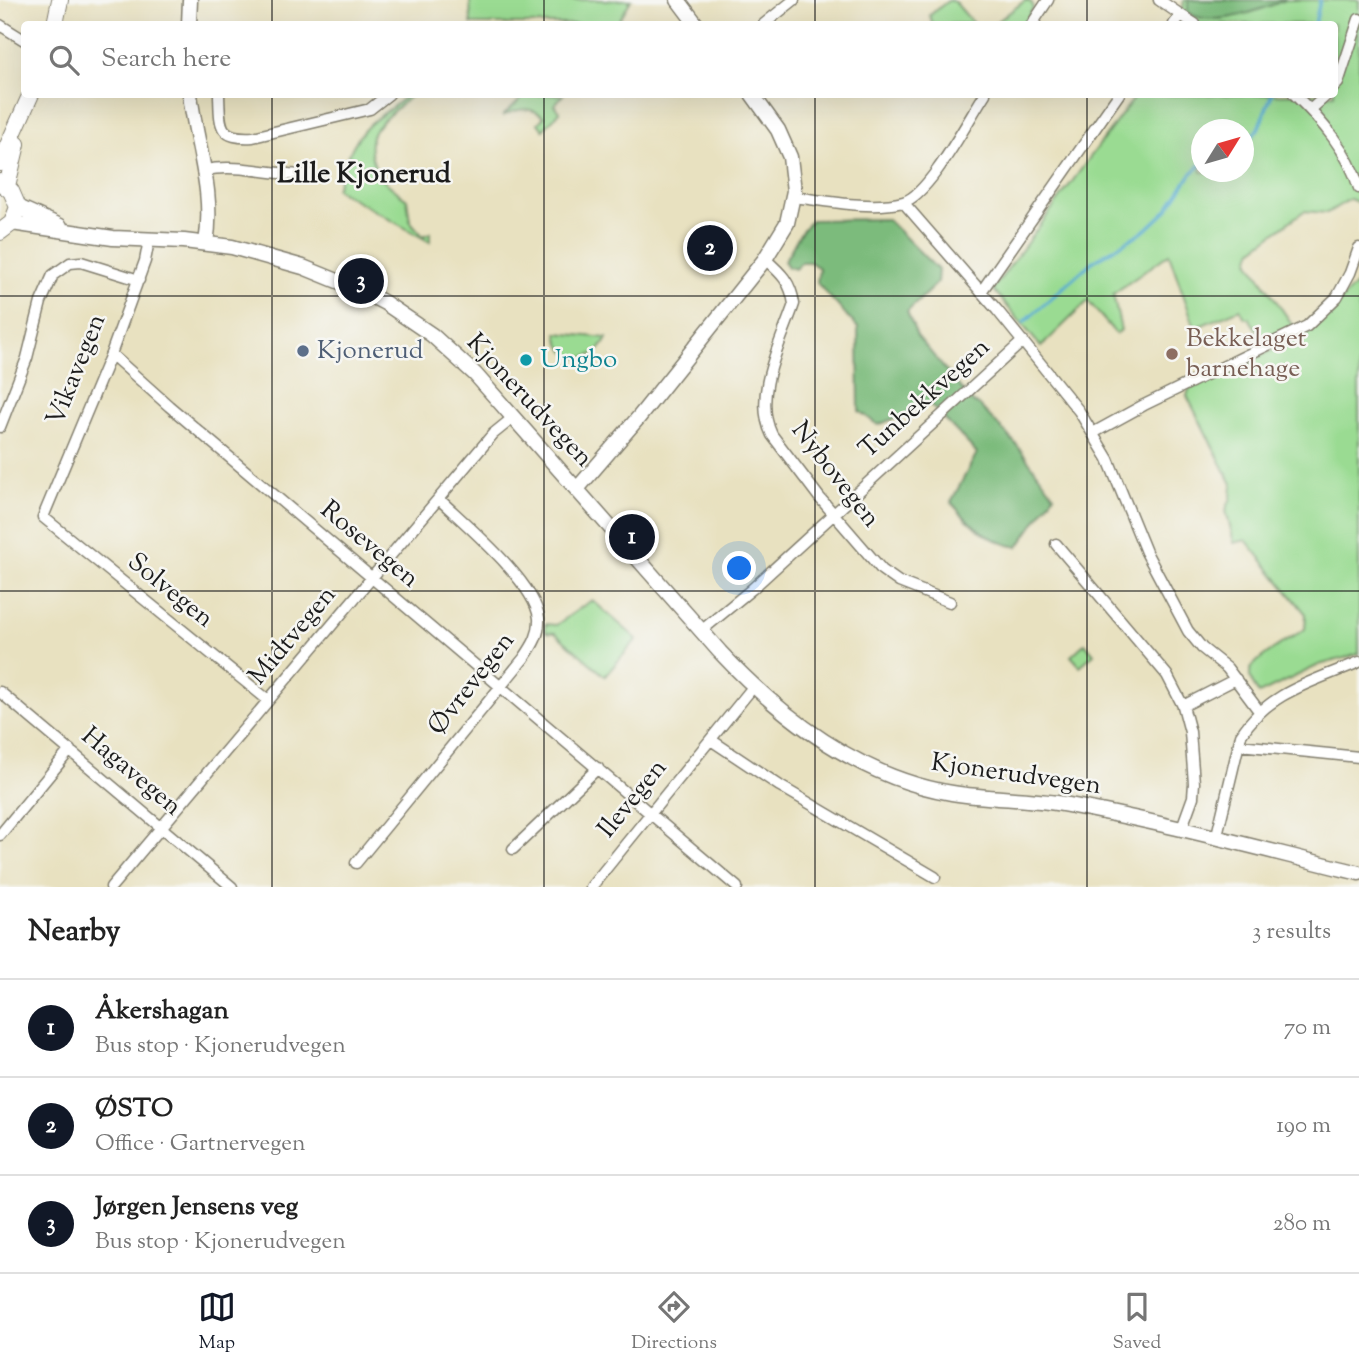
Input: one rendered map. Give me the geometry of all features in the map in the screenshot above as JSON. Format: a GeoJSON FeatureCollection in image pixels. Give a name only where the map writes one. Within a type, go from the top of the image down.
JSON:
{"type":"FeatureCollection","features":[{"type":"Feature","properties":{"kind":"main road"},"geometry":{"type":"LineString","coordinates":[[56,21],[60,0]]}},
{"type":"Feature","properties":{"kind":"main road"},"geometry":{"type":"LineString","coordinates":[[189,21],[190,0]]}},
{"type":"Feature","properties":{"kind":"main road"},"geometry":{"type":"LineString","coordinates":[[678,0],[694,21]]}},
{"type":"Feature","properties":{"kind":"main road"},"geometry":{"type":"LineString","coordinates":[[0,163],[30,98]]}},
{"type":"Feature","properties":{"kind":"main road"},"geometry":{"type":"LineString","coordinates":[[191,98],[205,170],[209,218],[206,243]]}},
{"type":"Feature","properties":{"kind":"main road"},"geometry":{"type":"LineString","coordinates":[[577,489],[639,417],[765,259],[787,223],[794,197],[793,168],[787,147],[755,98]]}},
{"type":"Feature","properties":{"kind":"main road"},"geometry":{"type":"LineString","coordinates":[[6,227],[18,207],[14,195],[4,184],[23,116]]}},
{"type":"Feature","properties":{"kind":"main road","name":"Kjonerudvegen"},"geometry":{"type":"LineString","coordinates":[[18,207],[67,230]]}},
{"type":"Feature","properties":{"kind":"main road","name":"Kjonerudvegen"},"geometry":{"type":"LineString","coordinates":[[6,227],[206,243],[259,253],[303,267],[385,303],[456,355],[754,687],[792,719],[842,752],[881,772],[914,785],[951,793],[1061,804],[1359,873]]}},
{"type":"Feature","properties":{"kind":"street"},"geometry":{"type":"LineString","coordinates":[[768,21],[794,0]]}},
{"type":"Feature","properties":{"kind":"street"},"geometry":{"type":"LineString","coordinates":[[1034,21],[1048,0]]}},
{"type":"Feature","properties":{"kind":"street"},"geometry":{"type":"LineString","coordinates":[[1159,0],[1178,20]]}},
{"type":"Feature","properties":{"kind":"street"},"geometry":{"type":"LineString","coordinates":[[1338,84],[1359,19]]}},
{"type":"Feature","properties":{"kind":"street"},"geometry":{"type":"LineString","coordinates":[[0,25],[21,38]]}},
{"type":"Feature","properties":{"kind":"street"},"geometry":{"type":"LineString","coordinates":[[219,98],[223,128],[229,136],[236,138],[253,137],[370,109],[384,98]]}},
{"type":"Feature","properties":{"kind":"street"},"geometry":{"type":"LineString","coordinates":[[794,197],[863,203],[903,202],[912,198],[927,184],[982,98]]}},
{"type":"Feature","properties":{"kind":"street"},"geometry":{"type":"LineString","coordinates":[[981,292],[1116,98]]}},
{"type":"Feature","properties":{"kind":"street"},"geometry":{"type":"LineString","coordinates":[[1298,98],[1341,150],[1359,188]]}},
{"type":"Feature","properties":{"kind":"street"},"geometry":{"type":"LineString","coordinates":[[1310,110],[1324,98]]}},
{"type":"Feature","properties":{"kind":"street"},"geometry":{"type":"LineString","coordinates":[[205,170],[235,167],[262,173],[311,175]]}},
{"type":"Feature","properties":{"kind":"street","name":"Tunbekkvegen"},"geometry":{"type":"LineString","coordinates":[[903,202],[1023,341],[1079,411],[1108,459],[1157,573],[1188,631],[1202,648],[1227,668],[1259,710]]}},
{"type":"Feature","properties":{"kind":"street","name":"Vikavegen"},"geometry":{"type":"LineString","coordinates":[[43,517],[111,354],[139,280],[149,240]]}},
{"type":"Feature","properties":{"kind":"street"},"geometry":{"type":"LineString","coordinates":[[1093,433],[1307,326],[1337,297],[1359,248]]}},
{"type":"Feature","properties":{"kind":"street","name":"Nybovegen"},"geometry":{"type":"LineString","coordinates":[[765,259],[785,276],[792,289],[794,304],[764,402],[767,425],[772,435],[832,513],[875,562],[899,582],[950,603]]}},
{"type":"Feature","properties":{"kind":"street"},"geometry":{"type":"LineString","coordinates":[[0,427],[27,358],[41,302],[54,275],[70,263],[80,262],[139,280]]}},
{"type":"Feature","properties":{"kind":"street","name":"Tunbekkvegen"},"geometry":{"type":"LineString","coordinates":[[701,631],[752,589],[1023,341]]}},
{"type":"Feature","properties":{"kind":"street","name":"Rosevegen"},"geometry":{"type":"LineString","coordinates":[[111,354],[737,887]]}},
{"type":"Feature","properties":{"kind":"street","name":"Midtvegen"},"geometry":{"type":"LineString","coordinates":[[111,887],[493,434],[514,417]]}},
{"type":"Feature","properties":{"kind":"street","name":"Øvrevegen"},"geometry":{"type":"LineString","coordinates":[[356,863],[501,687],[534,643],[539,626],[537,609],[511,571],[439,499]]}},
{"type":"Feature","properties":{"kind":"street","name":"Solvegen"},"geometry":{"type":"LineString","coordinates":[[43,517],[268,700]]}},
{"type":"Feature","properties":{"kind":"street"},"geometry":{"type":"LineString","coordinates":[[1055,544],[1167,675],[1183,706],[1190,732],[1194,782],[1193,797],[1181,830]]}},
{"type":"Feature","properties":{"kind":"street"},"geometry":{"type":"LineString","coordinates":[[1216,838],[1241,735],[1259,710],[1301,686],[1359,662]]}},
{"type":"Feature","properties":{"kind":"street"},"geometry":{"type":"LineString","coordinates":[[1183,706],[1236,679]]}},
{"type":"Feature","properties":{"kind":"street","name":"Ilevegen"},"geometry":{"type":"LineString","coordinates":[[591,887],[754,687]]}},
{"type":"Feature","properties":{"kind":"street","name":"Hagavegen"},"geometry":{"type":"LineString","coordinates":[[0,692],[232,887]]}},
{"type":"Feature","properties":{"kind":"street"},"geometry":{"type":"LineString","coordinates":[[711,740],[752,769],[934,877]]}},
{"type":"Feature","properties":{"kind":"street"},"geometry":{"type":"LineString","coordinates":[[1239,745],[1359,757]]}},
{"type":"Feature","properties":{"kind":"street"},"geometry":{"type":"LineString","coordinates":[[0,835],[69,750]]}},
{"type":"Feature","properties":{"kind":"street"},"geometry":{"type":"LineString","coordinates":[[513,849],[598,768]]}},
{"type":"Feature","properties":{"kind":"green space"},"geometry":{"type":"Polygon","coordinates":[[[470,0],[631,0],[619,21],[471,21],[470,0]]]}},
{"type":"Feature","properties":{"kind":"green space"},"geometry":{"type":"Polygon","coordinates":[[[949,0],[955,2],[971,21],[931,21],[930,15],[949,0]]]}},
{"type":"Feature","properties":{"kind":"green space"},"geometry":{"type":"Polygon","coordinates":[[[1026,0],[1032,3],[1033,8],[1026,21],[998,21],[1026,0]]]}},
{"type":"Feature","properties":{"kind":"green space"},"geometry":{"type":"Polygon","coordinates":[[[1184,0],[1359,0],[1359,203],[1350,199],[1327,213],[1304,211],[1253,249],[1249,261],[1294,327],[1265,343],[1240,309],[1195,328],[1169,254],[1113,294],[1121,330],[1116,334],[1088,301],[1041,347],[993,289],[1134,98],[1338,98],[1338,21],[1181,21],[1184,0]]]}},
{"type":"Feature","properties":{"kind":"green space"},"geometry":{"type":"Polygon","coordinates":[[[1188,0],[1285,0],[1236,16],[1209,19],[1188,12],[1188,0]]]}},
{"type":"Feature","properties":{"kind":"green space"},"geometry":{"type":"Polygon","coordinates":[[[403,98],[408,98],[375,130],[371,152],[375,168],[388,185],[407,199],[410,221],[423,236],[430,233],[430,242],[336,189],[348,156],[362,132],[403,98]]]}},
{"type":"Feature","properties":{"kind":"green space"},"geometry":{"type":"Polygon","coordinates":[[[522,98],[560,98],[554,105],[560,112],[543,130],[538,123],[544,117],[533,111],[518,110],[502,116],[522,98]]]}},
{"type":"Feature","properties":{"kind":"green space"},"geometry":{"type":"Polygon","coordinates":[[[887,219],[938,270],[937,283],[907,312],[917,336],[973,403],[979,405],[1016,444],[1054,495],[1018,547],[989,537],[951,502],[977,453],[930,404],[878,425],[859,411],[858,328],[817,283],[819,268],[810,262],[802,262],[795,269],[788,267],[784,261],[812,220],[887,219]]]}},
{"type":"Feature","properties":{"kind":"green space"},"geometry":{"type":"Polygon","coordinates":[[[1359,282],[1359,654],[1319,665],[1259,694],[1251,679],[1251,669],[1268,653],[1305,629],[1306,614],[1246,540],[1234,543],[1226,510],[1231,498],[1232,484],[1187,396],[1189,389],[1307,334],[1359,282]]]}},
{"type":"Feature","properties":{"kind":"green space"},"geometry":{"type":"Polygon","coordinates":[[[557,333],[607,338],[595,353],[579,358],[565,351],[557,333]]]}},
{"type":"Feature","properties":{"kind":"green space"},"geometry":{"type":"Polygon","coordinates":[[[592,600],[637,639],[605,676],[555,633],[546,632],[545,624],[556,625],[592,600]]]}},
{"type":"Feature","properties":{"kind":"green space"},"geometry":{"type":"Polygon","coordinates":[[[1085,643],[1094,654],[1080,666],[1071,656],[1085,643]]]}},
{"type":"Feature","properties":{"kind":"waterway"},"geometry":{"type":"LineString","coordinates":[[1316,21],[1320,0]]}},
{"type":"Feature","properties":{"kind":"waterway"},"geometry":{"type":"LineString","coordinates":[[1254,134],[1270,98]]}},
{"type":"Feature","properties":{"kind":"waterway"},"geometry":{"type":"LineString","coordinates":[[1024,322],[1092,262],[1147,229],[1167,210],[1191,174]]}},
{"type":"Feature","properties":{"kind":"place","name":"ØSTO"},"geometry":{"type":"Point","coordinates":[710,248]}},
{"type":"Feature","properties":{"kind":"place","name":"Jørgen Jensens veg"},"geometry":{"type":"Point","coordinates":[361,281]}},
{"type":"Feature","properties":{"kind":"place","name":"Kjonerud"},"geometry":{"type":"Point","coordinates":[303,351]}},
{"type":"Feature","properties":{"kind":"place","name":"Bekkelaget barnehage"},"geometry":{"type":"Point","coordinates":[1172,354]}},
{"type":"Feature","properties":{"kind":"place","name":"Ungbo"},"geometry":{"type":"Point","coordinates":[526,360]}},
{"type":"Feature","properties":{"kind":"place","name":"Åkershagan"},"geometry":{"type":"Point","coordinates":[632,537]}},
{"type":"Feature","properties":{"kind":"district","name":"Lille Kjonerud"},"geometry":{"type":"Point","coordinates":[364,175]}}]}
